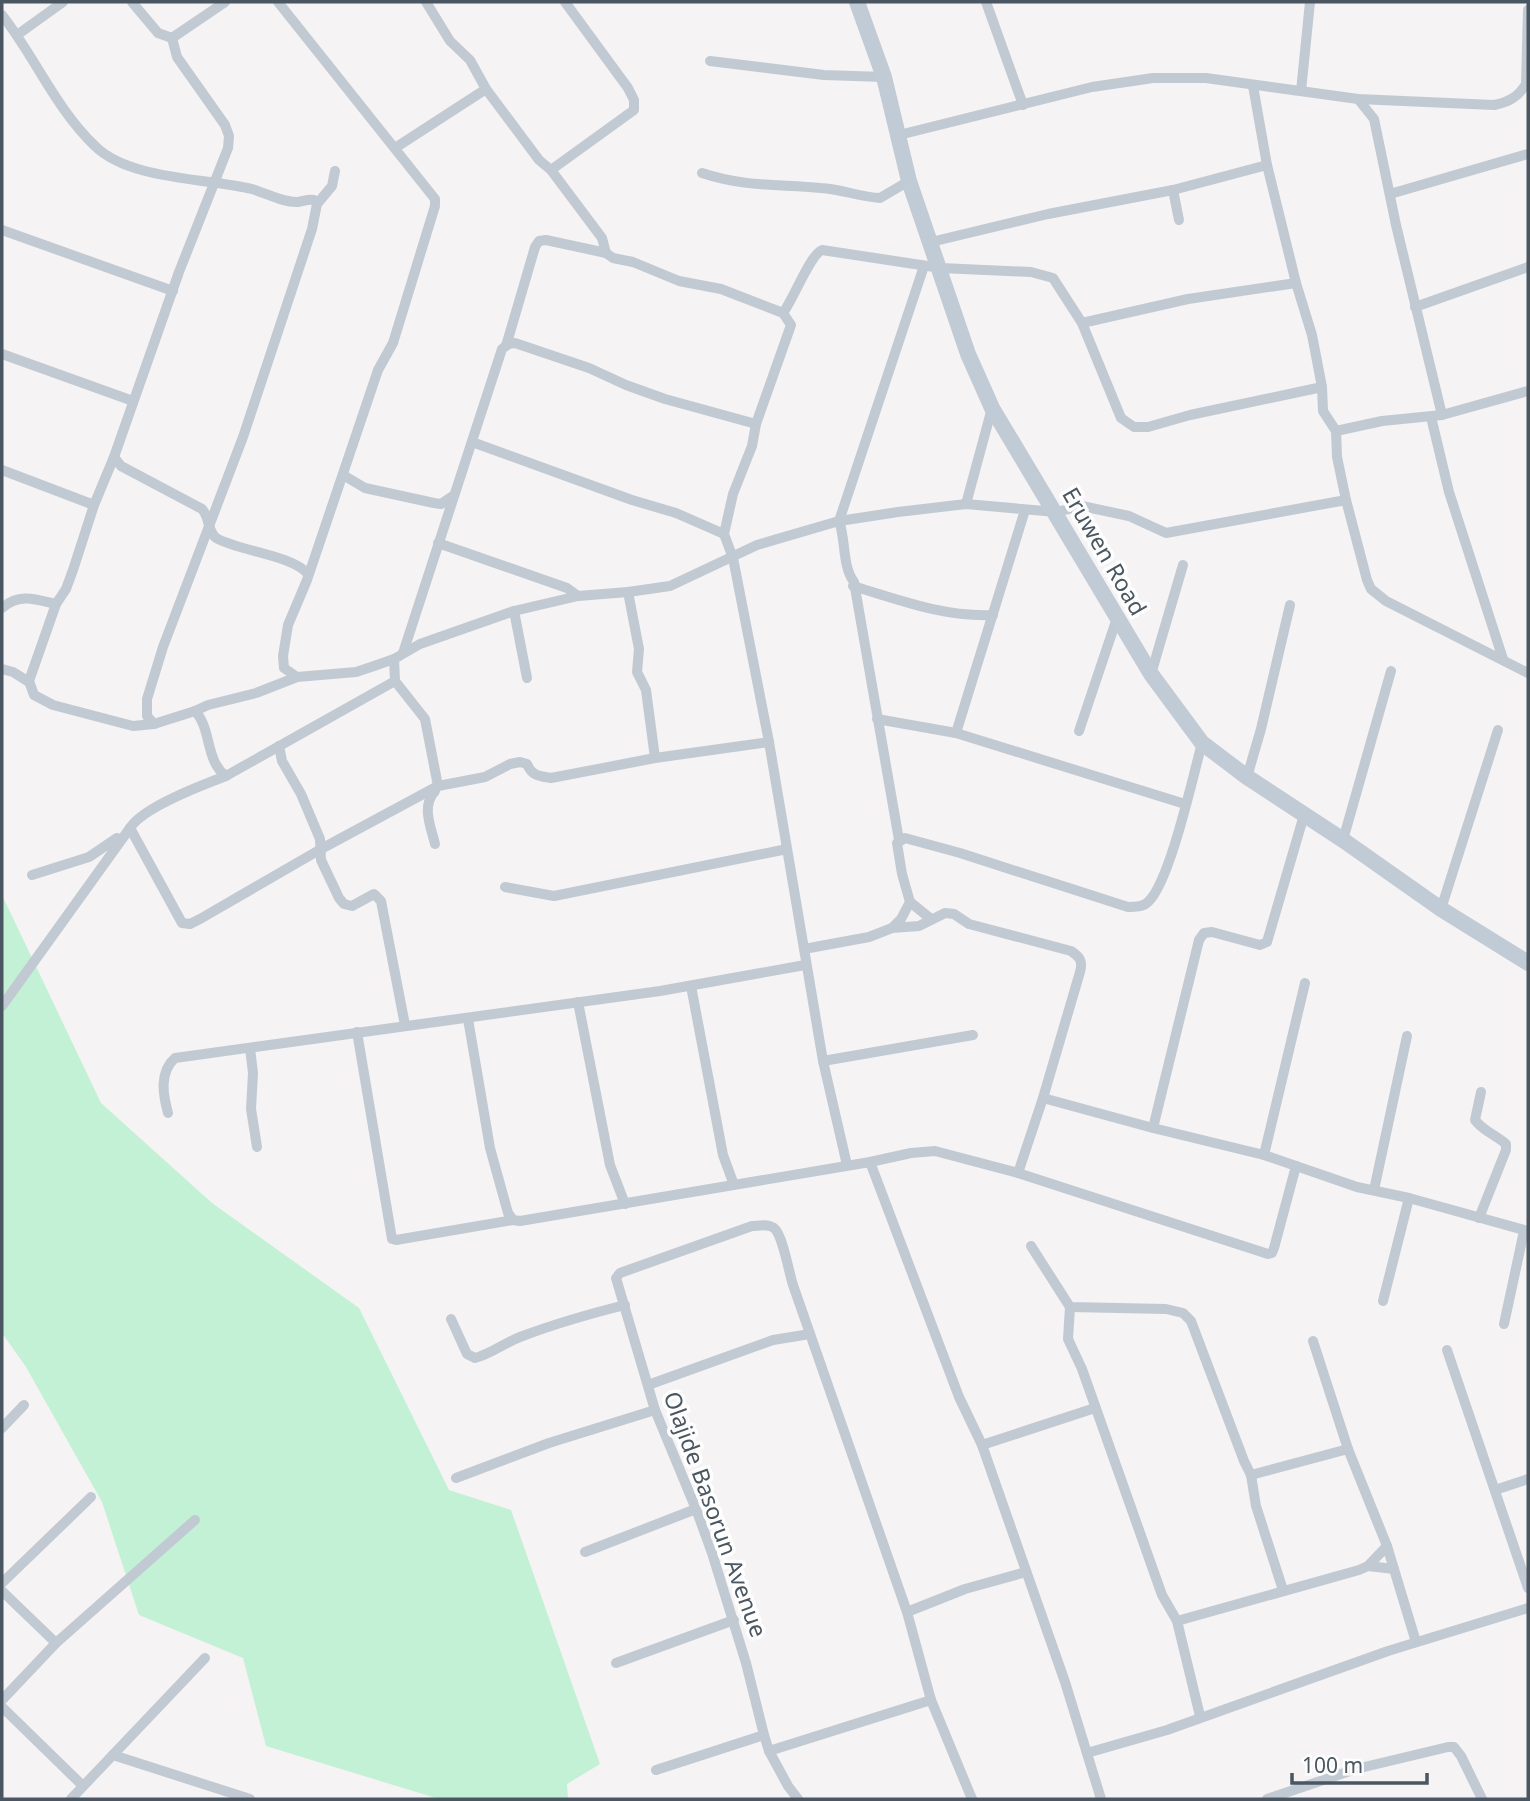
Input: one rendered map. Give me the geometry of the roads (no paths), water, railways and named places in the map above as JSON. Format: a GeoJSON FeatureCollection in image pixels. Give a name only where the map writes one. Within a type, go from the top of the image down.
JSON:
{"type":"FeatureCollection","features":[{"type":"Feature","properties":{"kind":"street"},"geometry":{"type":"LineString","coordinates":[[17,35],[63,2]]}},
{"type":"Feature","properties":{"kind":"street"},"geometry":{"type":"LineString","coordinates":[[132,2],[158,33],[172,38]]}},
{"type":"Feature","properties":{"kind":"street"},"geometry":{"type":"LineString","coordinates":[[172,38],[225,2]]}},
{"type":"Feature","properties":{"kind":"street"},"geometry":{"type":"LineString","coordinates":[[278,2],[435,199],[393,343],[378,370],[288,625],[283,656],[284,668],[297,677]]}},
{"type":"Feature","properties":{"kind":"street"},"geometry":{"type":"LineString","coordinates":[[426,2],[450,41],[470,60],[486,89],[602,238],[606,253]]}},
{"type":"Feature","properties":{"kind":"street"},"geometry":{"type":"LineString","coordinates":[[551,170],[634,110],[634,100],[628,88],[565,2]]}},
{"type":"Feature","properties":{"kind":"street","name":"Eruwen Road"},"geometry":{"type":"LineString","coordinates":[[857,2],[884,77],[909,181],[968,354],[992,408],[1151,674],[1202,743],[1247,777],[1441,909],[1528,963]]}},
{"type":"Feature","properties":{"kind":"street"},"geometry":{"type":"LineString","coordinates":[[986,2],[1023,105]]}},
{"type":"Feature","properties":{"kind":"street"},"geometry":{"type":"LineString","coordinates":[[1301,91],[1310,2]]}},
{"type":"Feature","properties":{"kind":"street"},"geometry":{"type":"LineString","coordinates":[[899,135],[1092,87],[1153,78],[1206,78],[1358,99],[1494,105],[1507,103],[1521,92],[1526,84],[1528,13]]}},
{"type":"Feature","properties":{"kind":"street"},"geometry":{"type":"LineString","coordinates":[[2,15],[74,123],[108,157],[124,164],[196,182],[213,182],[298,202],[314,200],[317,204]]}},
{"type":"Feature","properties":{"kind":"street"},"geometry":{"type":"LineString","coordinates":[[29,682],[56,604],[66,589],[105,475],[228,148],[229,136],[225,125],[177,57],[172,38]]}},
{"type":"Feature","properties":{"kind":"street"},"geometry":{"type":"LineString","coordinates":[[710,61],[824,75],[884,77]]}},
{"type":"Feature","properties":{"kind":"street"},"geometry":{"type":"LineString","coordinates":[[1253,86],[1267,165],[1296,283],[1312,334],[1322,387],[1323,411],[1336,431],[1337,457],[1346,500],[1371,589],[1386,601],[1528,673]]}},
{"type":"Feature","properties":{"kind":"street"},"geometry":{"type":"LineString","coordinates":[[395,148],[486,89]]}},
{"type":"Feature","properties":{"kind":"street"},"geometry":{"type":"LineString","coordinates":[[1358,99],[1374,119],[1437,416],[1449,492],[1503,659]]}},
{"type":"Feature","properties":{"kind":"street"},"geometry":{"type":"LineString","coordinates":[[1374,119],[1390,101]]}},
{"type":"Feature","properties":{"kind":"street"},"geometry":{"type":"LineString","coordinates":[[1390,194],[1528,153]]}},
{"type":"Feature","properties":{"kind":"street"},"geometry":{"type":"LineString","coordinates":[[931,242],[1048,214],[1173,190],[1267,165]]}},
{"type":"Feature","properties":{"kind":"street"},"geometry":{"type":"LineString","coordinates":[[154,724],[148,716],[147,699],[208,525],[243,438],[312,229],[317,204],[332,186],[335,171]]}},
{"type":"Feature","properties":{"kind":"street"},"geometry":{"type":"LineString","coordinates":[[702,173],[748,185],[818,187],[880,198],[909,181]]}},
{"type":"Feature","properties":{"kind":"street"},"geometry":{"type":"LineString","coordinates":[[1173,190],[1179,219]]}},
{"type":"Feature","properties":{"kind":"street"},"geometry":{"type":"LineString","coordinates":[[2,230],[173,291]]}},
{"type":"Feature","properties":{"kind":"street"},"geometry":{"type":"LineString","coordinates":[[506,346],[535,247],[546,240],[606,253],[613,258],[633,262],[679,281],[721,289],[783,313],[791,325],[756,424],[752,446],[733,494],[724,534],[733,558],[769,742],[805,965],[823,1061],[847,1165]]}},
{"type":"Feature","properties":{"kind":"street"},"geometry":{"type":"LineString","coordinates":[[783,313],[798,289],[812,257],[822,250],[940,268],[1044,274],[1053,278],[1082,323],[1121,418],[1134,427],[1148,427],[1322,387]]}},
{"type":"Feature","properties":{"kind":"street"},"geometry":{"type":"LineString","coordinates":[[924,266],[839,521],[899,840],[897,843],[902,874],[910,902],[931,919]]}},
{"type":"Feature","properties":{"kind":"street"},"geometry":{"type":"LineString","coordinates":[[1415,307],[1528,267]]}},
{"type":"Feature","properties":{"kind":"street"},"geometry":{"type":"LineString","coordinates":[[1082,323],[1188,299],[1296,283]]}},
{"type":"Feature","properties":{"kind":"street"},"geometry":{"type":"LineString","coordinates":[[439,786],[425,719],[395,681],[398,656],[502,349],[515,343],[589,368],[665,399],[756,424]]}},
{"type":"Feature","properties":{"kind":"street"},"geometry":{"type":"LineString","coordinates":[[2,354],[133,401]]}},
{"type":"Feature","properties":{"kind":"street"},"geometry":{"type":"LineString","coordinates":[[1336,431],[1382,421],[1437,416],[1528,391]]}},
{"type":"Feature","properties":{"kind":"street"},"geometry":{"type":"LineString","coordinates":[[966,504],[992,408]]}},
{"type":"Feature","properties":{"kind":"street"},"geometry":{"type":"LineString","coordinates":[[472,442],[632,500],[676,513],[724,534]]}},
{"type":"Feature","properties":{"kind":"street"},"geometry":{"type":"LineString","coordinates":[[114,457],[121,466],[202,509],[207,515],[211,534],[221,541],[284,561],[308,574]]}},
{"type":"Feature","properties":{"kind":"street"},"geometry":{"type":"LineString","coordinates":[[105,475],[121,466]]}},
{"type":"Feature","properties":{"kind":"street"},"geometry":{"type":"LineString","coordinates":[[2,470],[94,505]]}},
{"type":"Feature","properties":{"kind":"street"},"geometry":{"type":"LineString","coordinates":[[343,475],[365,488],[434,503],[441,504],[453,496]]}},
{"type":"Feature","properties":{"kind":"street"},"geometry":{"type":"LineString","coordinates":[[2,669],[29,682],[34,695],[53,705],[133,726],[154,724],[208,705],[256,693],[297,677],[356,672],[398,656],[420,644],[514,611],[578,596],[670,586],[757,545],[839,521],[966,504],[1056,512],[1082,506],[1129,516],[1166,533],[1346,500]]}},
{"type":"Feature","properties":{"kind":"street"},"geometry":{"type":"LineString","coordinates":[[956,733],[1025,510]]}},
{"type":"Feature","properties":{"kind":"street"},"geometry":{"type":"LineString","coordinates":[[438,543],[567,587],[578,596]]}},
{"type":"Feature","properties":{"kind":"street"},"geometry":{"type":"LineString","coordinates":[[1151,674],[1183,565]]}},
{"type":"Feature","properties":{"kind":"street"},"geometry":{"type":"LineString","coordinates":[[853,586],[945,612],[968,616],[993,615]]}},
{"type":"Feature","properties":{"kind":"street"},"geometry":{"type":"LineString","coordinates":[[628,592],[639,649],[637,672],[646,690],[655,758]]}},
{"type":"Feature","properties":{"kind":"street"},"geometry":{"type":"LineString","coordinates":[[2,608],[14,599],[25,597],[56,604]]}},
{"type":"Feature","properties":{"kind":"street"},"geometry":{"type":"LineString","coordinates":[[1247,777],[1290,605]]}},
{"type":"Feature","properties":{"kind":"street"},"geometry":{"type":"LineString","coordinates":[[514,611],[527,678]]}},
{"type":"Feature","properties":{"kind":"street"},"geometry":{"type":"LineString","coordinates":[[1079,731],[1117,618]]}},
{"type":"Feature","properties":{"kind":"street"},"geometry":{"type":"LineString","coordinates":[[1343,840],[1391,671]]}},
{"type":"Feature","properties":{"kind":"street"},"geometry":{"type":"LineString","coordinates":[[2,1006],[138,818],[199,786],[226,776],[395,681]]}},
{"type":"Feature","properties":{"kind":"street"},"geometry":{"type":"LineString","coordinates":[[195,711],[202,720],[208,746],[219,769],[226,776]]}},
{"type":"Feature","properties":{"kind":"street"},"geometry":{"type":"LineString","coordinates":[[877,719],[956,733],[1185,804]]}},
{"type":"Feature","properties":{"kind":"street"},"geometry":{"type":"LineString","coordinates":[[1441,909],[1498,730]]}},
{"type":"Feature","properties":{"kind":"street"},"geometry":{"type":"LineString","coordinates":[[130,828],[182,923],[190,924],[439,786],[485,777],[510,764],[520,762],[527,764],[530,772],[537,776],[551,778],[655,758],[769,742]]}},
{"type":"Feature","properties":{"kind":"street"},"geometry":{"type":"LineString","coordinates":[[899,840],[905,838],[949,850],[1137,907],[1148,902],[1164,876],[1202,743]]}},
{"type":"Feature","properties":{"kind":"street"},"geometry":{"type":"LineString","coordinates":[[279,746],[282,761],[301,794],[320,839],[321,860],[339,898],[344,904],[352,906],[374,894],[382,901],[405,1025]]}},
{"type":"Feature","properties":{"kind":"street"},"geometry":{"type":"LineString","coordinates":[[435,844],[427,805],[429,797],[439,786]]}},
{"type":"Feature","properties":{"kind":"street"},"geometry":{"type":"LineString","coordinates":[[1153,1128],[1199,940],[1204,933],[1212,932],[1261,945],[1267,942],[1304,815]]}},
{"type":"Feature","properties":{"kind":"street"},"geometry":{"type":"LineString","coordinates":[[32,875],[89,857],[130,828]]}},
{"type":"Feature","properties":{"kind":"street"},"geometry":{"type":"LineString","coordinates":[[505,887],[554,896],[565,895],[787,849]]}},
{"type":"Feature","properties":{"kind":"street"},"geometry":{"type":"LineString","coordinates":[[892,928],[901,919],[910,902]]}},
{"type":"Feature","properties":{"kind":"street"},"geometry":{"type":"LineString","coordinates":[[804,949],[869,937],[892,928],[919,926],[945,913],[954,914],[969,924],[1070,951],[1079,956],[1082,963],[1080,972],[1018,1173]]}},
{"type":"Feature","properties":{"kind":"street"},"geometry":{"type":"LineString","coordinates":[[167,1113],[163,1094],[166,1069],[175,1058],[405,1025],[468,1019],[691,986],[805,965]]}},
{"type":"Feature","properties":{"kind":"street"},"geometry":{"type":"LineString","coordinates":[[1264,1155],[1305,984]]}},
{"type":"Feature","properties":{"kind":"street"},"geometry":{"type":"LineString","coordinates":[[691,986],[723,1155],[734,1185]]}},
{"type":"Feature","properties":{"kind":"street"},"geometry":{"type":"LineString","coordinates":[[578,1002],[610,1165],[625,1204]]}},
{"type":"Feature","properties":{"kind":"street"},"geometry":{"type":"LineString","coordinates":[[468,1019],[490,1147],[508,1213],[513,1220]]}},
{"type":"Feature","properties":{"kind":"street"},"geometry":{"type":"LineString","coordinates":[[357,1032],[392,1239],[396,1240],[935,1151],[1018,1173],[1268,1254],[1274,1248],[1296,1166]]}},
{"type":"Feature","properties":{"kind":"street"},"geometry":{"type":"LineString","coordinates":[[823,1061],[972,1035]]}},
{"type":"Feature","properties":{"kind":"street"},"geometry":{"type":"LineString","coordinates":[[1374,1189],[1407,1036]]}},
{"type":"Feature","properties":{"kind":"street"},"geometry":{"type":"LineString","coordinates":[[250,1048],[254,1073],[251,1109],[257,1147]]}},
{"type":"Feature","properties":{"kind":"street"},"geometry":{"type":"LineString","coordinates":[[1479,1218],[1506,1150],[1506,1144],[1479,1126],[1475,1120],[1481,1092]]}},
{"type":"Feature","properties":{"kind":"street"},"geometry":{"type":"LineString","coordinates":[[1043,1098],[1264,1155],[1357,1187],[1409,1198],[1526,1231],[1503,1324]]}},
{"type":"Feature","properties":{"kind":"street"},"geometry":{"type":"LineString","coordinates":[[870,1162],[959,1397],[982,1446],[1101,1799]]}},
{"type":"Feature","properties":{"kind":"street"},"geometry":{"type":"LineString","coordinates":[[1383,1301],[1409,1198]]}},
{"type":"Feature","properties":{"kind":"street","name":"Olajide Basorun Avenue"},"geometry":{"type":"LineString","coordinates":[[798,1799],[769,1751],[734,1620],[696,1509],[655,1410],[616,1278],[620,1273],[752,1226],[767,1225],[775,1229],[779,1237],[810,1335]]}},
{"type":"Feature","properties":{"kind":"street"},"geometry":{"type":"LineString","coordinates":[[1031,1246],[1070,1307],[1068,1339],[1082,1369],[1162,1595],[1177,1621],[1200,1716]]}},
{"type":"Feature","properties":{"kind":"street"},"geometry":{"type":"LineString","coordinates":[[451,1319],[467,1354],[475,1358],[485,1356],[516,1338],[625,1305]]}},
{"type":"Feature","properties":{"kind":"street"},"geometry":{"type":"LineString","coordinates":[[1070,1307],[1166,1309],[1183,1312],[1191,1321],[1251,1475],[1256,1506],[1283,1590]]}},
{"type":"Feature","properties":{"kind":"street"},"geometry":{"type":"LineString","coordinates":[[649,1385],[773,1340],[810,1335],[907,1612],[931,1700],[972,1799]]}},
{"type":"Feature","properties":{"kind":"street"},"geometry":{"type":"LineString","coordinates":[[1312,1341],[1348,1449],[1387,1546],[1416,1642]]}},
{"type":"Feature","properties":{"kind":"street"},"geometry":{"type":"LineString","coordinates":[[1447,1350],[1528,1588]]}},
{"type":"Feature","properties":{"kind":"street"},"geometry":{"type":"LineString","coordinates":[[2,1428],[24,1405]]}},
{"type":"Feature","properties":{"kind":"street"},"geometry":{"type":"LineString","coordinates":[[982,1446],[1095,1408]]}},
{"type":"Feature","properties":{"kind":"street"},"geometry":{"type":"LineString","coordinates":[[456,1478],[549,1443],[655,1410]]}},
{"type":"Feature","properties":{"kind":"street"},"geometry":{"type":"LineString","coordinates":[[1251,1475],[1348,1449]]}},
{"type":"Feature","properties":{"kind":"street"},"geometry":{"type":"LineString","coordinates":[[1495,1490],[1528,1479]]}},
{"type":"Feature","properties":{"kind":"street"},"geometry":{"type":"LineString","coordinates":[[2,1583],[91,1497]]}},
{"type":"Feature","properties":{"kind":"street"},"geometry":{"type":"LineString","coordinates":[[585,1552],[696,1509]]}},
{"type":"Feature","properties":{"kind":"street"},"geometry":{"type":"LineString","coordinates":[[2,1700],[56,1643],[195,1520]]}},
{"type":"Feature","properties":{"kind":"street"},"geometry":{"type":"LineString","coordinates":[[1367,1566],[1387,1546]]}},
{"type":"Feature","properties":{"kind":"street"},"geometry":{"type":"LineString","coordinates":[[1177,1621],[1367,1566],[1394,1569]]}},
{"type":"Feature","properties":{"kind":"street"},"geometry":{"type":"LineString","coordinates":[[907,1612],[965,1589],[1026,1572]]}},
{"type":"Feature","properties":{"kind":"street"},"geometry":{"type":"LineString","coordinates":[[2,1591],[56,1643]]}},
{"type":"Feature","properties":{"kind":"street"},"geometry":{"type":"LineString","coordinates":[[1087,1753],[1167,1730],[1200,1716],[1416,1642],[1528,1608]]}},
{"type":"Feature","properties":{"kind":"street"},"geometry":{"type":"LineString","coordinates":[[616,1663],[734,1620]]}},
{"type":"Feature","properties":{"kind":"street"},"geometry":{"type":"LineString","coordinates":[[71,1799],[205,1658]]}},
{"type":"Feature","properties":{"kind":"street"},"geometry":{"type":"LineString","coordinates":[[769,1751],[931,1700]]}},
{"type":"Feature","properties":{"kind":"street"},"geometry":{"type":"LineString","coordinates":[[2,1707],[82,1785]]}},
{"type":"Feature","properties":{"kind":"street"},"geometry":{"type":"LineString","coordinates":[[656,1770],[764,1735]]}},
{"type":"Feature","properties":{"kind":"street"},"geometry":{"type":"LineString","coordinates":[[1267,1799],[1356,1769],[1454,1747],[1482,1799]]}},
{"type":"Feature","properties":{"kind":"street"},"geometry":{"type":"LineString","coordinates":[[113,1755],[250,1799]]}}]}
